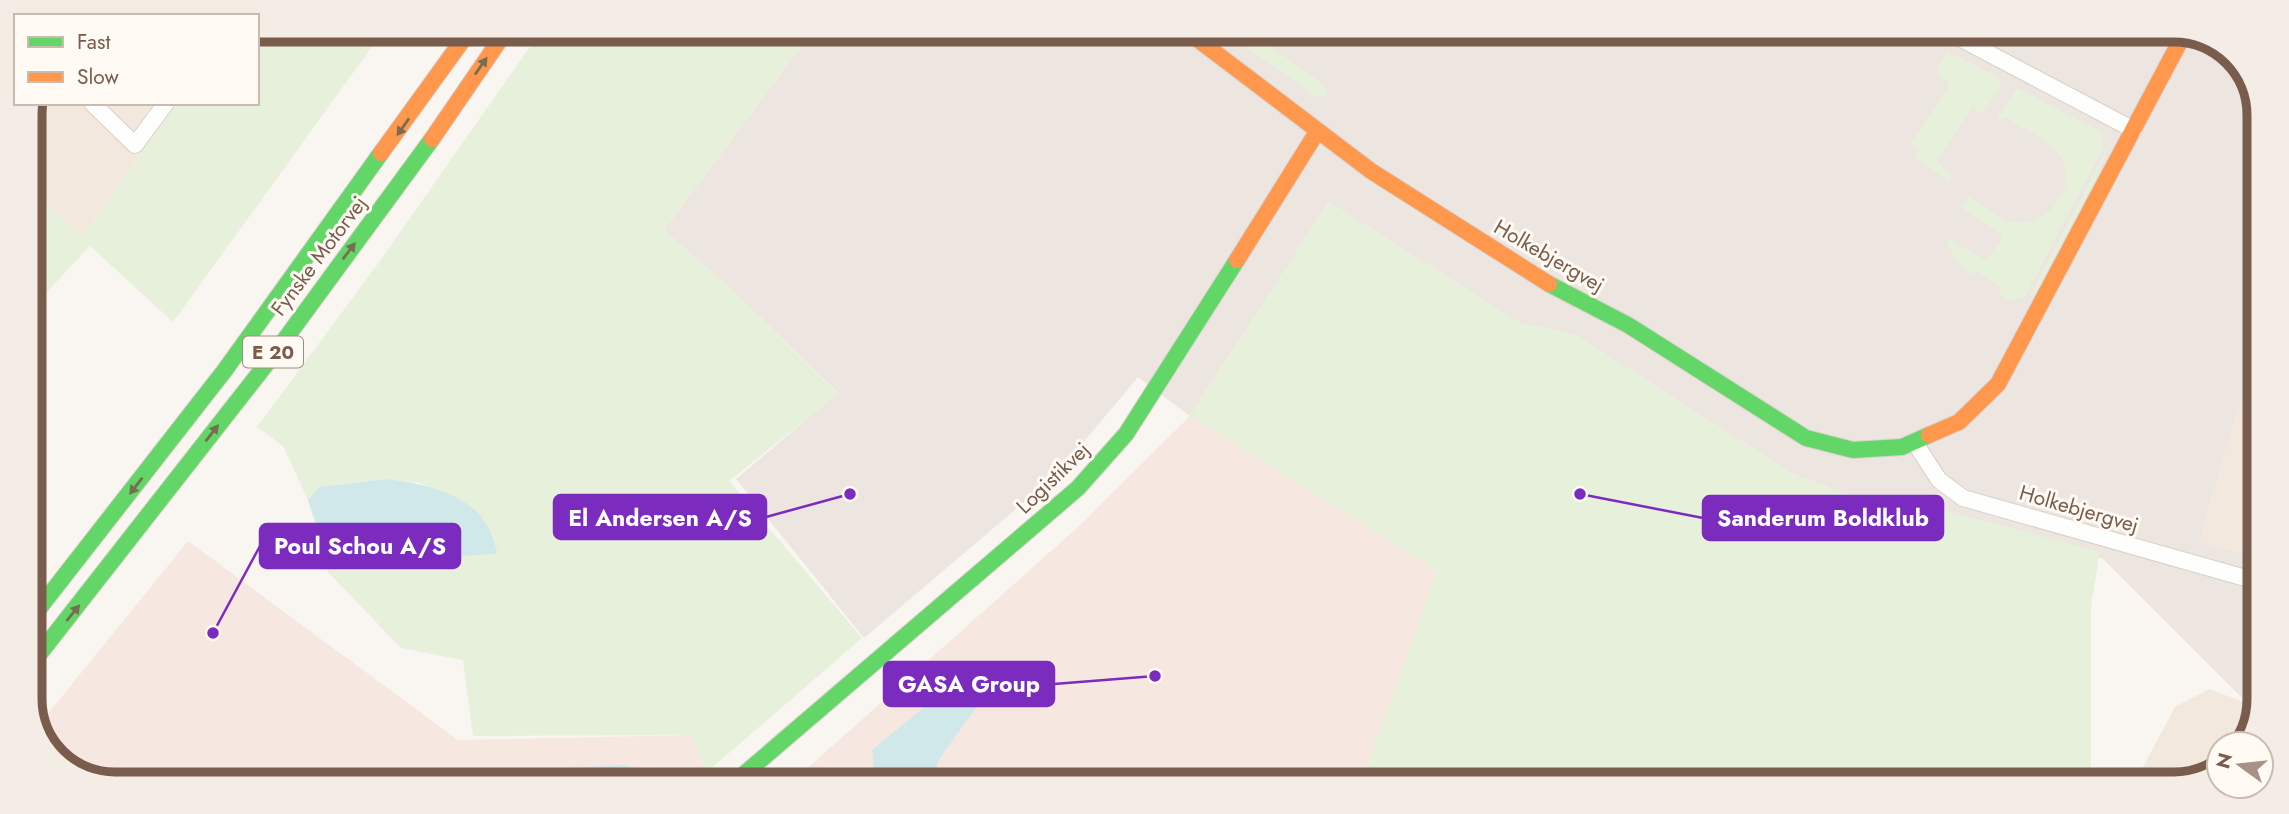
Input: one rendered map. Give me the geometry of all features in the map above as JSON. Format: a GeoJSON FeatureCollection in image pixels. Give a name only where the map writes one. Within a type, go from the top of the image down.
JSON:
{"type":"FeatureCollection","features":[{"type":"Feature","properties":{"kind":"main road","name":"Fynske Motorvej"},"geometry":{"type":"LineString","coordinates":[[42,605],[225,370],[461,42]]}},
{"type":"Feature","properties":{"kind":"main road","name":"Fynske Motorvej"},"geometry":{"type":"LineString","coordinates":[[42,651],[262,368],[375,216],[498,42]]}},
{"type":"Feature","properties":{"kind":"main road","name":"Holkebjergvej"},"geometry":{"type":"LineString","coordinates":[[1201,42],[1371,171],[1541,279],[1628,325],[1797,433],[1821,443],[1853,450],[1884,450],[1915,443],[1959,422],[1984,400],[1997,384],[2180,43]]}},
{"type":"Feature","properties":{"kind":"main road","name":"Logistikvej"},"geometry":{"type":"LineString","coordinates":[[747,772],[1078,488],[1126,434],[1159,386],[1317,132]]}},
{"type":"Feature","properties":{"kind":"street"},"geometry":{"type":"LineString","coordinates":[[1967,42],[2134,130]]}},
{"type":"Feature","properties":{"kind":"street"},"geometry":{"type":"LineString","coordinates":[[94,105],[135,145],[165,105]]}},
{"type":"Feature","properties":{"kind":"street","name":"Holkebjergvej"},"geometry":{"type":"LineString","coordinates":[[1915,443],[1939,480],[1963,498],[2247,578]]}},
{"type":"Feature","properties":{"kind":"shaded area"},"geometry":{"type":"Polygon","coordinates":[[[805,42],[2174,42],[2197,46],[2215,54],[2226,63],[2237,78],[2247,110],[2247,379],[2199,541],[2247,555],[2247,703],[2102,558],[1899,515],[1791,473],[1576,335],[1520,323],[1329,202],[1190,416],[1138,377],[1055,476],[864,638],[736,479],[838,393],[721,280],[664,230],[805,42]]]}},
{"type":"Feature","properties":{"kind":"shaded area"},"geometry":{"type":"Polygon","coordinates":[[[43,105],[177,105],[80,238],[42,202],[43,105]]]}},
{"type":"Feature","properties":{"kind":"shaded area"},"geometry":{"type":"Polygon","coordinates":[[[2247,379],[2247,555],[2199,541],[2247,379]]]}},
{"type":"Feature","properties":{"kind":"shaded area"},"geometry":{"type":"Polygon","coordinates":[[[1190,416],[1437,571],[1365,772],[803,772],[1078,527],[1190,416]]]}},
{"type":"Feature","properties":{"kind":"shaded area"},"geometry":{"type":"Polygon","coordinates":[[[188,541],[458,740],[691,735],[707,772],[101,771],[74,760],[67,754],[52,736],[45,718],[188,541]]]}},
{"type":"Feature","properties":{"kind":"shaded area"},"geometry":{"type":"Polygon","coordinates":[[[2209,689],[2246,703],[2247,701],[2246,713],[2239,730],[2205,730],[2205,764],[2197,768],[2174,772],[2140,772],[2175,707],[2209,689]]]}},
{"type":"Feature","properties":{"kind":"green space"},"geometry":{"type":"Polygon","coordinates":[[[259,42],[375,42],[173,322],[90,246],[42,297],[42,201],[81,237],[177,105],[259,105],[259,42]]]}},
{"type":"Feature","properties":{"kind":"green space"},"geometry":{"type":"Polygon","coordinates":[[[533,42],[805,42],[664,230],[721,280],[838,394],[729,481],[862,638],[707,772],[691,735],[473,736],[463,660],[401,648],[327,571],[332,556],[382,567],[414,559],[495,554],[461,500],[420,483],[386,479],[319,487],[308,500],[283,446],[257,427],[380,261],[533,42]]]}},
{"type":"Feature","properties":{"kind":"green space"},"geometry":{"type":"Polygon","coordinates":[[[1238,42],[1264,42],[1323,84],[1327,92],[1325,97],[1317,97],[1238,42]]]}},
{"type":"Feature","properties":{"kind":"green space"},"geometry":{"type":"Polygon","coordinates":[[[1947,52],[1998,77],[2002,83],[1983,114],[1972,107],[1937,163],[1953,174],[1949,181],[1914,158],[1919,150],[1910,144],[1950,84],[1939,75],[1937,69],[1947,52]]]}},
{"type":"Feature","properties":{"kind":"green space"},"geometry":{"type":"Polygon","coordinates":[[[2017,88],[2100,131],[2104,147],[2024,298],[2009,300],[1998,295],[2002,288],[1975,271],[1972,275],[1963,269],[1946,243],[1948,238],[1986,261],[2004,236],[1961,207],[1969,196],[2000,217],[2024,222],[2037,219],[2048,212],[2064,191],[2067,179],[2059,154],[2041,139],[2005,117],[2000,124],[1998,118],[2017,88]]]}},
{"type":"Feature","properties":{"kind":"green space"},"geometry":{"type":"Polygon","coordinates":[[[2108,146],[2099,173],[2036,293],[2030,296],[2108,146]]]}},
{"type":"Feature","properties":{"kind":"green space"},"geometry":{"type":"Polygon","coordinates":[[[1329,202],[1520,323],[1576,335],[1791,473],[1899,515],[1922,519],[1929,506],[2100,552],[2091,605],[2091,772],[1365,772],[1437,571],[1190,416],[1329,202]]]}},
{"type":"Feature","properties":{"kind":"water"},"geometry":{"type":"Polygon","coordinates":[[[386,479],[442,491],[468,504],[489,528],[497,551],[495,554],[414,559],[382,567],[332,556],[316,525],[308,500],[319,487],[386,479]]]}},
{"type":"Feature","properties":{"kind":"water"},"geometry":{"type":"Polygon","coordinates":[[[974,672],[987,681],[986,694],[940,758],[934,772],[874,772],[872,750],[966,673],[974,672]]]}},
{"type":"Feature","properties":{"kind":"water"},"geometry":{"type":"Polygon","coordinates":[[[623,765],[635,768],[637,772],[542,772],[552,769],[623,765]]]}},
{"type":"Feature","properties":{"kind":"traffic: fast"},"geometry":{"type":"LineString","coordinates":[[42,651],[275,353],[432,139]]}},
{"type":"Feature","properties":{"kind":"traffic: fast"},"geometry":{"type":"LineString","coordinates":[[42,605],[225,370],[381,153]]}},
{"type":"Feature","properties":{"kind":"traffic: fast"},"geometry":{"type":"LineString","coordinates":[[747,772],[1078,488],[1126,434],[1237,260]]}},
{"type":"Feature","properties":{"kind":"traffic: fast"},"geometry":{"type":"LineString","coordinates":[[1549,284],[1628,325],[1806,438],[1853,450],[1902,447],[1929,435]]}},
{"type":"Feature","properties":{"kind":"traffic: slow"},"geometry":{"type":"LineString","coordinates":[[381,153],[461,42]]}},
{"type":"Feature","properties":{"kind":"traffic: slow"},"geometry":{"type":"LineString","coordinates":[[432,139],[498,42]]}},
{"type":"Feature","properties":{"kind":"traffic: slow"},"geometry":{"type":"LineString","coordinates":[[1201,42],[1371,171],[1549,284]]}},
{"type":"Feature","properties":{"kind":"traffic: slow"},"geometry":{"type":"LineString","coordinates":[[1929,435],[1959,422],[1998,384],[2179,43]]}},
{"type":"Feature","properties":{"kind":"traffic: slow"},"geometry":{"type":"LineString","coordinates":[[1237,260],[1317,132]]}},
{"type":"Feature","properties":{"kind":"place","name":"El Andersen A/S"},"geometry":{"type":"Point","coordinates":[850,494]}},
{"type":"Feature","properties":{"kind":"place","name":"Sanderum Boldklub"},"geometry":{"type":"Point","coordinates":[1580,494]}},
{"type":"Feature","properties":{"kind":"place","name":"Poul Schou A/S"},"geometry":{"type":"Point","coordinates":[213,633]}},
{"type":"Feature","properties":{"kind":"place","name":"GASA Group"},"geometry":{"type":"Point","coordinates":[1155,676]}}]}
